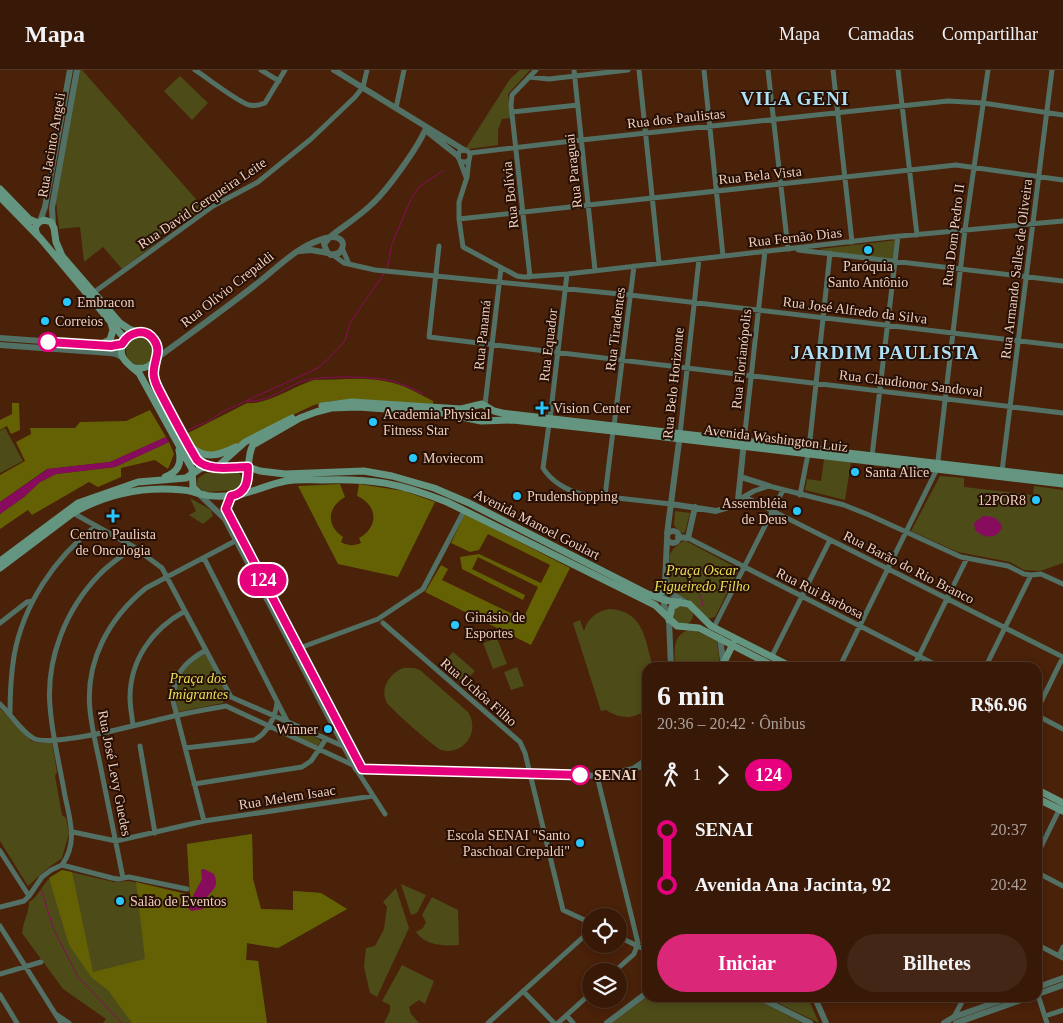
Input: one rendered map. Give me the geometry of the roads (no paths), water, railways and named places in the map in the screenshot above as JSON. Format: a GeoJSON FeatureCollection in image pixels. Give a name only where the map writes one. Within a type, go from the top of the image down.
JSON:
{"type":"FeatureCollection","features":[{"type":"Feature","properties":{"kind":"main road"},"geometry":{"type":"LineString","coordinates":[[0,189],[29,218],[39,222],[47,220],[54,228],[56,242],[62,256],[120,323],[129,330],[150,335],[157,345],[154,378],[197,460],[202,464],[214,467]]}},
{"type":"Feature","properties":{"kind":"main road"},"geometry":{"type":"LineString","coordinates":[[0,197],[40,237],[51,237],[54,228]]}},
{"type":"Feature","properties":{"kind":"main road"},"geometry":{"type":"LineString","coordinates":[[39,222],[35,229],[40,237],[75,281],[110,320],[124,342]]}},
{"type":"Feature","properties":{"kind":"main road"},"geometry":{"type":"LineString","coordinates":[[100,345],[106,343],[112,336],[113,330],[110,320]]}},
{"type":"Feature","properties":{"kind":"main road"},"geometry":{"type":"LineString","coordinates":[[138,332],[133,333],[124,342],[121,354],[139,373],[192,469],[193,487],[198,493]]}},
{"type":"Feature","properties":{"kind":"main road"},"geometry":{"type":"LineString","coordinates":[[132,367],[138,369],[145,368],[152,365],[156,358]]}},
{"type":"Feature","properties":{"kind":"main road"},"geometry":{"type":"LineString","coordinates":[[187,444],[196,452],[210,456],[220,455],[298,414],[332,403],[461,409],[479,404],[488,407],[490,415],[487,420],[481,421],[443,413],[367,405]]}},
{"type":"Feature","properties":{"kind":"main road"},"geometry":{"type":"LineString","coordinates":[[234,495],[243,491],[246,486],[250,450],[254,445],[300,418],[331,408],[358,405]]}},
{"type":"Feature","properties":{"kind":"main road"},"geometry":{"type":"LineString","coordinates":[[476,406],[473,413],[476,420]]}},
{"type":"Feature","properties":{"kind":"main road","name":"Avenida Washington Luiz"},"geometry":{"type":"LineString","coordinates":[[488,407],[502,413],[549,421],[808,452],[1063,478]]}},
{"type":"Feature","properties":{"kind":"main road","name":"Avenida Washington Luiz"},"geometry":{"type":"LineString","coordinates":[[487,420],[549,421]]}},
{"type":"Feature","properties":{"kind":"main road"},"geometry":{"type":"LineString","coordinates":[[0,561],[78,503],[119,487],[138,482],[186,478],[201,468],[214,467],[244,442]]}},
{"type":"Feature","properties":{"kind":"main road"},"geometry":{"type":"LineString","coordinates":[[160,479],[171,475],[179,467],[181,457],[178,445]]}},
{"type":"Feature","properties":{"kind":"main road","name":"Avenida Washington Luiz"},"geometry":{"type":"LineString","coordinates":[[808,452],[872,456],[1063,484]]}},
{"type":"Feature","properties":{"kind":"main road","name":"Avenida Manoel Goulart"},"geometry":{"type":"LineString","coordinates":[[214,467],[248,467],[260,471],[285,474],[364,471],[423,484],[469,503],[652,596],[664,600],[683,602],[693,607],[702,618],[716,628],[783,662]]}},
{"type":"Feature","properties":{"kind":"main road","name":"Avenida Manoel Goulart"},"geometry":{"type":"LineString","coordinates":[[198,493],[206,496],[234,495],[253,492],[286,481],[355,478],[392,483],[420,491],[655,605],[677,626],[699,628],[766,662]]}},
{"type":"Feature","properties":{"kind":"main road"},"geometry":{"type":"LineString","coordinates":[[0,568],[73,513],[104,499],[136,490],[166,489],[198,493]]}},
{"type":"Feature","properties":{"kind":"main road"},"geometry":{"type":"LineString","coordinates":[[652,596],[662,592],[664,584]]}},
{"type":"Feature","properties":{"kind":"main road"},"geometry":{"type":"LineString","coordinates":[[669,620],[672,607],[683,602]]}},
{"type":"Feature","properties":{"kind":"main road"},"geometry":{"type":"LineString","coordinates":[[688,626],[695,617],[693,607]]}},
{"type":"Feature","properties":{"kind":"main road"},"geometry":{"type":"LineString","coordinates":[[716,628],[720,638]]}},
{"type":"Feature","properties":{"kind":"main road"},"geometry":{"type":"LineString","coordinates":[[726,662],[733,644]]}},
{"type":"Feature","properties":{"kind":"main road"},"geometry":{"type":"LineString","coordinates":[[1042,793],[1062,807]]}},
{"type":"Feature","properties":{"kind":"main road"},"geometry":{"type":"LineString","coordinates":[[1042,800],[1062,807]]}},
{"type":"Feature","properties":{"kind":"street","name":"Rua Jacinto Angeli"},"geometry":{"type":"LineString","coordinates":[[54,228],[52,208],[70,70]]}},
{"type":"Feature","properties":{"kind":"street","name":"Rua Jacinto Angeli"},"geometry":{"type":"LineString","coordinates":[[39,222],[45,207],[68,96],[77,70]]}},
{"type":"Feature","properties":{"kind":"street"},"geometry":{"type":"LineString","coordinates":[[195,70],[249,104],[260,105],[264,103],[285,70]]}},
{"type":"Feature","properties":{"kind":"street"},"geometry":{"type":"LineString","coordinates":[[261,70],[279,81]]}},
{"type":"Feature","properties":{"kind":"street"},"geometry":{"type":"LineString","coordinates":[[334,70],[426,128],[467,151]]}},
{"type":"Feature","properties":{"kind":"street"},"geometry":{"type":"LineString","coordinates":[[363,87],[367,70]]}},
{"type":"Feature","properties":{"kind":"street"},"geometry":{"type":"LineString","coordinates":[[396,108],[404,70]]}},
{"type":"Feature","properties":{"kind":"street"},"geometry":{"type":"LineString","coordinates":[[536,70],[512,95],[512,112],[578,105]]}},
{"type":"Feature","properties":{"kind":"street","name":"Rua Paraguai"},"geometry":{"type":"LineString","coordinates":[[574,70],[595,270]]}},
{"type":"Feature","properties":{"kind":"street"},"geometry":{"type":"LineString","coordinates":[[529,77],[549,79],[628,70]]}},
{"type":"Feature","properties":{"kind":"street"},"geometry":{"type":"LineString","coordinates":[[639,70],[659,263]]}},
{"type":"Feature","properties":{"kind":"street"},"geometry":{"type":"LineString","coordinates":[[704,70],[724,256]]}},
{"type":"Feature","properties":{"kind":"street"},"geometry":{"type":"LineString","coordinates":[[768,70],[788,249],[1063,281]]}},
{"type":"Feature","properties":{"kind":"street"},"geometry":{"type":"LineString","coordinates":[[833,70],[852,242]]}},
{"type":"Feature","properties":{"kind":"street"},"geometry":{"type":"LineString","coordinates":[[898,70],[918,235]]}},
{"type":"Feature","properties":{"kind":"street","name":"Rua Dom Pedro II"},"geometry":{"type":"LineString","coordinates":[[937,466],[965,230],[988,70]]}},
{"type":"Feature","properties":{"kind":"street","name":"Rua Armando Salles de Oliveira"},"geometry":{"type":"LineString","coordinates":[[1002,471],[1052,70]]}},
{"type":"Feature","properties":{"kind":"street","name":"Rua David Cerqueira Leite"},"geometry":{"type":"LineString","coordinates":[[93,292],[213,206],[258,182],[331,122],[363,87]]}},
{"type":"Feature","properties":{"kind":"street","name":"Rua dos Paulistas"},"geometry":{"type":"LineString","coordinates":[[467,151],[948,101],[983,103],[1063,115]]}},
{"type":"Feature","properties":{"kind":"street","name":"Rua Bolívia"},"geometry":{"type":"LineString","coordinates":[[512,112],[530,277]]}},
{"type":"Feature","properties":{"kind":"street"},"geometry":{"type":"LineString","coordinates":[[426,128],[429,133],[464,162],[468,160]]}},
{"type":"Feature","properties":{"kind":"street","name":"Rua Olívio Crepaldi"},"geometry":{"type":"LineString","coordinates":[[156,358],[260,281],[288,256],[330,237],[375,202],[407,161],[426,128]]}},
{"type":"Feature","properties":{"kind":"street"},"geometry":{"type":"LineString","coordinates":[[467,151],[459,152],[459,158],[467,177]]}},
{"type":"Feature","properties":{"kind":"street"},"geometry":{"type":"LineString","coordinates":[[459,219],[460,202],[467,177],[467,151]]}},
{"type":"Feature","properties":{"kind":"street","name":"Rua Bela Vista"},"geometry":{"type":"LineString","coordinates":[[459,219],[956,165],[1063,180]]}},
{"type":"Feature","properties":{"kind":"street","name":"Rua Fernão Dias"},"geometry":{"type":"LineString","coordinates":[[459,219],[463,247],[517,276],[530,277],[898,236],[1063,221]]}},
{"type":"Feature","properties":{"kind":"street"},"geometry":{"type":"LineString","coordinates":[[349,264],[342,245],[338,238],[330,237],[324,244],[330,254],[339,253],[342,245],[343,233],[350,222]]}},
{"type":"Feature","properties":{"kind":"street"},"geometry":{"type":"LineString","coordinates":[[872,456],[898,236]]}},
{"type":"Feature","properties":{"kind":"street"},"geometry":{"type":"LineString","coordinates":[[436,277],[439,246]]}},
{"type":"Feature","properties":{"kind":"street","name":"Rua Olívio Crepaldi"},"geometry":{"type":"LineString","coordinates":[[297,252],[311,250],[330,254]]}},
{"type":"Feature","properties":{"kind":"street","name":"Rua Florianópolis"},"geometry":{"type":"LineString","coordinates":[[738,500],[765,251]]}},
{"type":"Feature","properties":{"kind":"street"},"geometry":{"type":"LineString","coordinates":[[800,495],[808,452],[830,253]]}},
{"type":"Feature","properties":{"kind":"street","name":"Rua José Alfredo da Silva"},"geometry":{"type":"LineString","coordinates":[[330,254],[340,261],[375,270],[694,302],[1063,346]]}},
{"type":"Feature","properties":{"kind":"street","name":"Rua Belo Horizonte"},"geometry":{"type":"LineString","coordinates":[[666,558],[699,258]]}},
{"type":"Feature","properties":{"kind":"street","name":"Rua Tiradentes"},"geometry":{"type":"LineString","coordinates":[[605,496],[634,266]]}},
{"type":"Feature","properties":{"kind":"street","name":"Rua Panamá"},"geometry":{"type":"LineString","coordinates":[[488,407],[492,345],[501,268]]}},
{"type":"Feature","properties":{"kind":"street","name":"Rua Equador"},"geometry":{"type":"LineString","coordinates":[[567,274],[543,463],[545,471],[549,476],[570,491],[605,496]]}},
{"type":"Feature","properties":{"kind":"street","name":"Rua Claudionor Sandoval"},"geometry":{"type":"LineString","coordinates":[[436,277],[429,337],[1063,413]]}},
{"type":"Feature","properties":{"kind":"street"},"geometry":{"type":"LineString","coordinates":[[0,338],[111,346],[124,342]]}},
{"type":"Feature","properties":{"kind":"street"},"geometry":{"type":"LineString","coordinates":[[0,345],[110,353],[123,358]]}},
{"type":"Feature","properties":{"kind":"street"},"geometry":{"type":"LineString","coordinates":[[157,345],[162,347],[173,346]]}},
{"type":"Feature","properties":{"kind":"street"},"geometry":{"type":"LineString","coordinates":[[842,662],[937,466]]}},
{"type":"Feature","properties":{"kind":"street"},"geometry":{"type":"LineString","coordinates":[[741,477],[800,495],[857,509],[967,558],[1008,566],[1024,574],[1041,574],[1063,584]]}},
{"type":"Feature","properties":{"kind":"street"},"geometry":{"type":"LineString","coordinates":[[605,496],[671,507],[695,507],[716,511],[722,510],[754,491],[769,486]]}},
{"type":"Feature","properties":{"kind":"street"},"geometry":{"type":"LineString","coordinates":[[716,628],[783,490]]}},
{"type":"Feature","properties":{"kind":"street"},"geometry":{"type":"LineString","coordinates":[[198,493],[225,519],[239,539]]}},
{"type":"Feature","properties":{"kind":"street"},"geometry":{"type":"LineString","coordinates":[[234,495],[226,509],[239,539],[296,649],[354,754],[358,770]]}},
{"type":"Feature","properties":{"kind":"street","name":"Rua Barão do Rio Branco"},"geometry":{"type":"LineString","coordinates":[[746,497],[1063,657]]}},
{"type":"Feature","properties":{"kind":"street"},"geometry":{"type":"LineString","coordinates":[[671,507],[671,523],[677,537]]}},
{"type":"Feature","properties":{"kind":"street"},"geometry":{"type":"LineString","coordinates":[[677,537],[670,543],[667,537],[671,532],[677,537],[688,538],[695,507]]}},
{"type":"Feature","properties":{"kind":"street"},"geometry":{"type":"LineString","coordinates":[[296,649],[378,619],[422,589],[464,511]]}},
{"type":"Feature","properties":{"kind":"street"},"geometry":{"type":"LineString","coordinates":[[73,513],[134,547],[162,568],[231,697],[343,746],[354,754]]}},
{"type":"Feature","properties":{"kind":"street"},"geometry":{"type":"LineString","coordinates":[[10,713],[11,676],[14,654],[19,634],[33,601],[54,567],[84,534],[96,526]]}},
{"type":"Feature","properties":{"kind":"street"},"geometry":{"type":"LineString","coordinates":[[671,662],[669,620],[664,605],[664,584],[666,558],[677,537]]}},
{"type":"Feature","properties":{"kind":"street","name":"Rua Rui Barbosa"},"geometry":{"type":"LineString","coordinates":[[688,538],[930,662]]}},
{"type":"Feature","properties":{"kind":"street","name":"Rua José Levy Guedes"},"geometry":{"type":"LineString","coordinates":[[124,878],[90,711],[90,677],[96,655],[104,636],[117,616],[132,599],[146,588],[239,539]]}},
{"type":"Feature","properties":{"kind":"street"},"geometry":{"type":"LineString","coordinates":[[772,656],[830,540]]}},
{"type":"Feature","properties":{"kind":"street"},"geometry":{"type":"LineString","coordinates":[[0,907],[24,901],[42,877],[62,865],[68,854],[73,832],[54,740],[49,705],[53,661],[58,641],[77,604],[98,576],[134,547]]}},
{"type":"Feature","properties":{"kind":"street"},"geometry":{"type":"LineString","coordinates":[[204,558],[287,722]]}},
{"type":"Feature","properties":{"kind":"street"},"geometry":{"type":"LineString","coordinates":[[916,662],[967,558]]}},
{"type":"Feature","properties":{"kind":"street"},"geometry":{"type":"LineString","coordinates":[[665,575],[669,591],[683,602]]}},
{"type":"Feature","properties":{"kind":"street"},"geometry":{"type":"LineString","coordinates":[[988,662],[1031,575]]}},
{"type":"Feature","properties":{"kind":"street"},"geometry":{"type":"LineString","coordinates":[[0,623],[27,602],[33,601]]}},
{"type":"Feature","properties":{"kind":"street"},"geometry":{"type":"LineString","coordinates":[[133,725],[130,699],[131,682],[137,661],[149,640],[174,616],[185,611]]}},
{"type":"Feature","properties":{"kind":"street","name":"Rua Uchôa Filho"},"geometry":{"type":"LineString","coordinates":[[383,622],[520,742],[525,753],[563,910],[582,920]]}},
{"type":"Feature","properties":{"kind":"street"},"geometry":{"type":"LineString","coordinates":[[720,638],[723,662]]}},
{"type":"Feature","properties":{"kind":"street"},"geometry":{"type":"LineString","coordinates":[[296,649],[343,746],[385,814]]}},
{"type":"Feature","properties":{"kind":"street"},"geometry":{"type":"LineString","coordinates":[[204,822],[173,701],[175,682],[181,669],[192,658],[206,650]]}},
{"type":"Feature","properties":{"kind":"street"},"geometry":{"type":"LineString","coordinates":[[1042,700],[1063,657]]}},
{"type":"Feature","properties":{"kind":"street"},"geometry":{"type":"LineString","coordinates":[[226,706],[231,697]]}},
{"type":"Feature","properties":{"kind":"street"},"geometry":{"type":"LineString","coordinates":[[185,748],[259,738],[274,716],[277,702]]}},
{"type":"Feature","properties":{"kind":"street"},"geometry":{"type":"LineString","coordinates":[[0,704],[32,738],[40,740],[54,740],[94,734],[176,715],[226,706],[320,749],[358,770],[597,776],[620,773],[642,766]]}},
{"type":"Feature","properties":{"kind":"street"},"geometry":{"type":"LineString","coordinates":[[1042,718],[1063,729]]}},
{"type":"Feature","properties":{"kind":"street"},"geometry":{"type":"LineString","coordinates":[[194,784],[302,767],[311,762],[326,739]]}},
{"type":"Feature","properties":{"kind":"street"},"geometry":{"type":"LineString","coordinates":[[140,746],[155,833]]}},
{"type":"Feature","properties":{"kind":"street"},"geometry":{"type":"LineString","coordinates":[[633,769],[642,763]]}},
{"type":"Feature","properties":{"kind":"street"},"geometry":{"type":"LineString","coordinates":[[597,776],[638,947],[634,954],[624,963]]}},
{"type":"Feature","properties":{"kind":"street","name":"Rua Melem Isaac"},"geometry":{"type":"LineString","coordinates":[[116,842],[204,822],[373,796]]}},
{"type":"Feature","properties":{"kind":"street"},"geometry":{"type":"LineString","coordinates":[[1042,845],[1062,807]]}},
{"type":"Feature","properties":{"kind":"street"},"geometry":{"type":"LineString","coordinates":[[73,832],[116,842]]}},
{"type":"Feature","properties":{"kind":"street"},"geometry":{"type":"LineString","coordinates":[[0,851],[29,896]]}},
{"type":"Feature","properties":{"kind":"street"},"geometry":{"type":"LineString","coordinates":[[62,865],[112,878],[129,877],[186,889]]}},
{"type":"Feature","properties":{"kind":"street"},"geometry":{"type":"LineString","coordinates":[[1042,875],[1063,886]]}},
{"type":"Feature","properties":{"kind":"street"},"geometry":{"type":"LineString","coordinates":[[0,926],[61,1023]]}},
{"type":"Feature","properties":{"kind":"street"},"geometry":{"type":"LineString","coordinates":[[488,1023],[582,938]]}},
{"type":"Feature","properties":{"kind":"street"},"geometry":{"type":"LineString","coordinates":[[627,941],[642,949]]}},
{"type":"Feature","properties":{"kind":"street"},"geometry":{"type":"LineString","coordinates":[[1042,947],[1061,957],[1063,947]]}},
{"type":"Feature","properties":{"kind":"street"},"geometry":{"type":"LineString","coordinates":[[0,974],[41,962]]}},
{"type":"Feature","properties":{"kind":"street"},"geometry":{"type":"LineString","coordinates":[[1042,986],[1063,978]]}},
{"type":"Feature","properties":{"kind":"street"},"geometry":{"type":"LineString","coordinates":[[1042,992],[1063,984]]}},
{"type":"Feature","properties":{"kind":"street"},"geometry":{"type":"LineString","coordinates":[[523,991],[554,1023]]}},
{"type":"Feature","properties":{"kind":"street"},"geometry":{"type":"LineString","coordinates":[[0,995],[17,1023]]}},
{"type":"Feature","properties":{"kind":"street"},"geometry":{"type":"LineString","coordinates":[[607,1023],[642,997]]}},
{"type":"Feature","properties":{"kind":"street"},"geometry":{"type":"LineString","coordinates":[[558,1023],[582,1002]]}},
{"type":"Feature","properties":{"kind":"street"},"geometry":{"type":"LineString","coordinates":[[768,1002],[808,1022]]}},
{"type":"Feature","properties":{"kind":"street"},"geometry":{"type":"LineString","coordinates":[[817,1002],[826,1023]]}},
{"type":"Feature","properties":{"kind":"street"},"geometry":{"type":"LineString","coordinates":[[955,1020],[962,1002]]}},
{"type":"Feature","properties":{"kind":"street"},"geometry":{"type":"LineString","coordinates":[[955,1020],[998,1002]]}},
{"type":"Feature","properties":{"kind":"street"},"geometry":{"type":"LineString","coordinates":[[944,1023],[1014,1002]]}},
{"type":"Feature","properties":{"kind":"street"},"geometry":{"type":"LineString","coordinates":[[1041,1002],[1047,1023]]}},
{"type":"Feature","properties":{"kind":"street"},"geometry":{"type":"LineString","coordinates":[[1045,1016],[1063,1010]]}},
{"type":"Feature","properties":{"kind":"street"},"geometry":{"type":"LineString","coordinates":[[56,1015],[70,1023]]}},
{"type":"Feature","properties":{"kind":"street"},"geometry":{"type":"LineString","coordinates":[[567,1016],[573,1023]]}},
{"type":"Feature","properties":{"kind":"waterway"},"geometry":{"type":"LineString","coordinates":[[387,269],[392,244],[411,199],[419,187],[444,170]]}},
{"type":"Feature","properties":{"kind":"waterway"},"geometry":{"type":"LineString","coordinates":[[188,430],[211,420],[220,413],[318,368],[345,341],[350,323],[385,272]]}},
{"type":"Feature","properties":{"kind":"waterway"},"geometry":{"type":"LineString","coordinates":[[247,401],[268,398],[300,382],[332,377],[384,379],[423,394]]}},
{"type":"Feature","properties":{"kind":"waterway"},"geometry":{"type":"LineString","coordinates":[[674,566],[693,583],[700,594],[703,606]]}},
{"type":"Feature","properties":{"kind":"waterway"},"geometry":{"type":"LineString","coordinates":[[41,889],[54,930],[78,977],[122,1023]]}},
{"type":"Feature","properties":{"kind":"place","name":"Paróquia Santo Antônio"},"geometry":{"type":"Point","coordinates":[868,250]}},
{"type":"Feature","properties":{"kind":"place","name":"Embracon"},"geometry":{"type":"Point","coordinates":[67,302]}},
{"type":"Feature","properties":{"kind":"place","name":"Correios"},"geometry":{"type":"Point","coordinates":[45,321]}},
{"type":"Feature","properties":{"kind":"place","name":"Vision Center"},"geometry":{"type":"Point","coordinates":[542,408]}},
{"type":"Feature","properties":{"kind":"place","name":"Academia Physical Fitness Star"},"geometry":{"type":"Point","coordinates":[373,422]}},
{"type":"Feature","properties":{"kind":"place","name":"Moviecom"},"geometry":{"type":"Point","coordinates":[413,458]}},
{"type":"Feature","properties":{"kind":"place","name":"Santa Alice"},"geometry":{"type":"Point","coordinates":[855,472]}},
{"type":"Feature","properties":{"kind":"place","name":"Prudenshopping"},"geometry":{"type":"Point","coordinates":[517,496]}},
{"type":"Feature","properties":{"kind":"place","name":"12POR8"},"geometry":{"type":"Point","coordinates":[1036,500]}},
{"type":"Feature","properties":{"kind":"place","name":"Assembléia de Deus"},"geometry":{"type":"Point","coordinates":[797,511]}},
{"type":"Feature","properties":{"kind":"place","name":"Centro Paulista de Oncologia"},"geometry":{"type":"Point","coordinates":[113,516]}},
{"type":"Feature","properties":{"kind":"place","name":"Ginásio de Esportes"},"geometry":{"type":"Point","coordinates":[455,625]}},
{"type":"Feature","properties":{"kind":"place","name":"Winner"},"geometry":{"type":"Point","coordinates":[328,729]}},
{"type":"Feature","properties":{"kind":"place","name":"SENAI"},"geometry":{"type":"Point","coordinates":[580,775]}},
{"type":"Feature","properties":{"kind":"place","name":"Escola SENAI \"Santo Paschoal Crepaldi\""},"geometry":{"type":"Point","coordinates":[580,843]}},
{"type":"Feature","properties":{"kind":"place","name":"Salão de Eventos"},"geometry":{"type":"Point","coordinates":[120,901]}},
{"type":"Feature","properties":{"kind":"district","name":"VILA GENI"},"geometry":{"type":"Point","coordinates":[795,98]}},
{"type":"Feature","properties":{"kind":"district","name":"JARDIM PAULISTA"},"geometry":{"type":"Point","coordinates":[885,352]}},
{"type":"Feature","properties":{"kind":"park label","name":"Praça Oscar Figueiredo Filho"},"geometry":{"type":"Point","coordinates":[702,578]}},
{"type":"Feature","properties":{"kind":"park label","name":"Praça dos Imigrantes"},"geometry":{"type":"Point","coordinates":[198,686]}}]}
